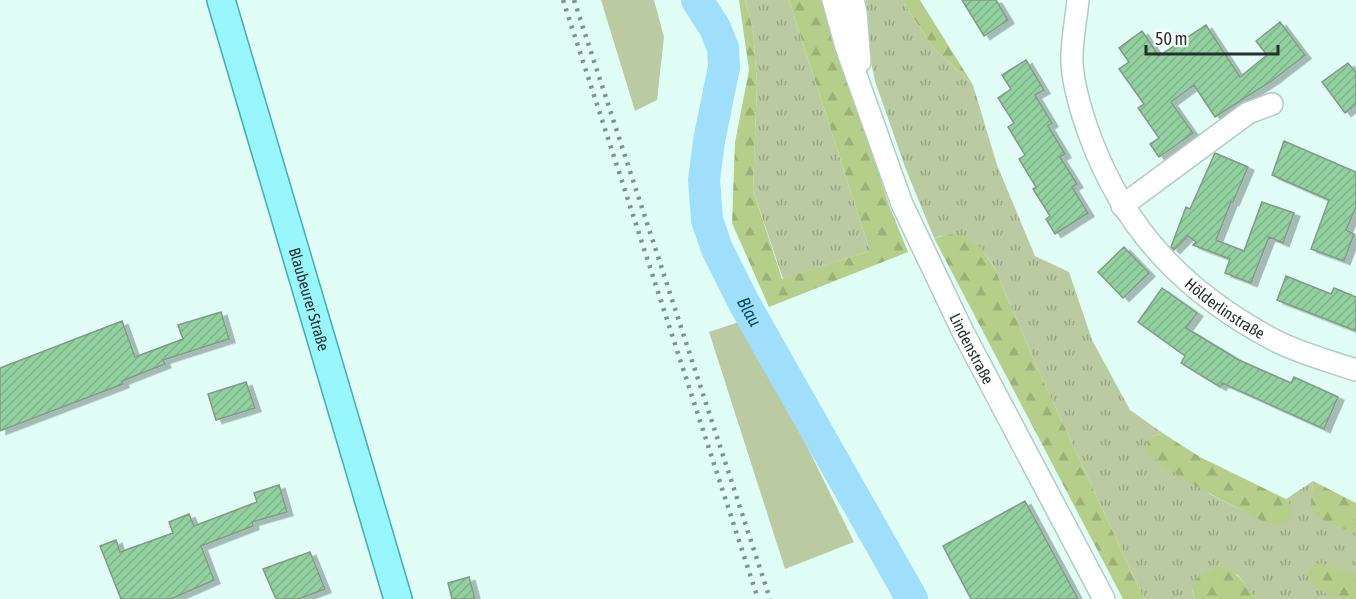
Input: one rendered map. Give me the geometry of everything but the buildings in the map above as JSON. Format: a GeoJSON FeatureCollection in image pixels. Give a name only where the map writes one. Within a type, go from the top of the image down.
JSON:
{"type":"FeatureCollection","features":[{"type":"Feature","properties":{"kind":"main road","name":"Blaubeurer Straße"},"geometry":{"type":"LineString","coordinates":[[221,0],[398,599]]}},
{"type":"Feature","properties":{"kind":"street","name":"Lindenstraße"},"geometry":{"type":"LineString","coordinates":[[833,0],[846,47],[902,204],[928,260],[1104,599]]}},
{"type":"Feature","properties":{"kind":"street","name":"Lindenstraße"},"geometry":{"type":"LineString","coordinates":[[853,0],[862,90]]}},
{"type":"Feature","properties":{"kind":"street","name":"Hölderlinstraße"},"geometry":{"type":"LineString","coordinates":[[1078,0],[1072,63],[1077,94],[1100,163],[1122,206],[1154,248],[1179,274],[1231,314],[1277,342],[1356,370]]}},
{"type":"Feature","properties":{"kind":"street"},"geometry":{"type":"LineString","coordinates":[[1122,206],[1248,113],[1272,104]]}},
{"type":"Feature","properties":{"kind":"green space"},"geometry":{"type":"Polygon","coordinates":[[[601,0],[654,0],[664,37],[657,100],[635,111],[601,0]]]}},
{"type":"Feature","properties":{"kind":"green space"},"geometry":{"type":"Polygon","coordinates":[[[739,0],[745,0],[753,29],[757,85],[753,190],[782,279],[870,251],[789,0],[822,0],[889,205],[908,252],[769,307],[732,223],[735,143],[749,70],[739,0]]]}},
{"type":"Feature","properties":{"kind":"green space"},"geometry":{"type":"Polygon","coordinates":[[[745,0],[789,0],[870,251],[783,279],[753,190],[757,85],[753,29],[745,0]]]}},
{"type":"Feature","properties":{"kind":"green space"},"geometry":{"type":"Polygon","coordinates":[[[866,0],[902,0],[932,46],[973,85],[997,165],[1035,256],[1069,272],[1092,340],[1130,410],[1164,434],[1155,435],[1147,441],[1210,494],[1273,524],[1292,509],[1286,499],[1313,481],[1312,499],[1324,519],[1356,533],[1356,599],[1256,599],[1237,574],[1192,589],[1195,599],[1144,599],[1036,365],[994,267],[983,252],[969,240],[953,236],[934,238],[905,167],[875,81],[868,47],[866,0]]]}},
{"type":"Feature","properties":{"kind":"green space"},"geometry":{"type":"Polygon","coordinates":[[[902,0],[920,0],[973,85],[932,46],[902,0]]]}},
{"type":"Feature","properties":{"kind":"green space"},"geometry":{"type":"Polygon","coordinates":[[[952,234],[962,236],[979,246],[994,267],[1036,365],[1144,599],[1123,599],[934,238],[952,234]]]}},
{"type":"Feature","properties":{"kind":"green space"},"geometry":{"type":"Polygon","coordinates":[[[745,320],[854,542],[785,569],[709,332],[745,320]]]}},
{"type":"Feature","properties":{"kind":"green space"},"geometry":{"type":"Polygon","coordinates":[[[1164,434],[1200,457],[1286,499],[1293,509],[1291,516],[1280,524],[1264,522],[1170,470],[1149,454],[1147,441],[1154,436],[1164,434]]]}},
{"type":"Feature","properties":{"kind":"green space"},"geometry":{"type":"Polygon","coordinates":[[[1313,481],[1356,503],[1356,533],[1327,522],[1316,515],[1311,504],[1313,481]]]}},
{"type":"Feature","properties":{"kind":"green space"},"geometry":{"type":"Polygon","coordinates":[[[1320,563],[1356,575],[1356,599],[1333,596],[1313,584],[1309,570],[1320,563]]]}},
{"type":"Feature","properties":{"kind":"green space"},"geometry":{"type":"Polygon","coordinates":[[[1219,566],[1236,574],[1256,599],[1195,599],[1192,589],[1197,578],[1219,566]]]}},
{"type":"Feature","properties":{"kind":"waterway","name":"Blau"},"geometry":{"type":"LineString","coordinates":[[697,0],[715,28],[723,48],[724,67],[709,141],[704,180],[707,220],[717,249],[744,303],[912,599]]}},
{"type":"Feature","properties":{"kind":"railway"},"geometry":{"type":"LineString","coordinates":[[563,0],[758,599]]}},
{"type":"Feature","properties":{"kind":"railway"},"geometry":{"type":"LineString","coordinates":[[574,0],[770,599]]}}]}
